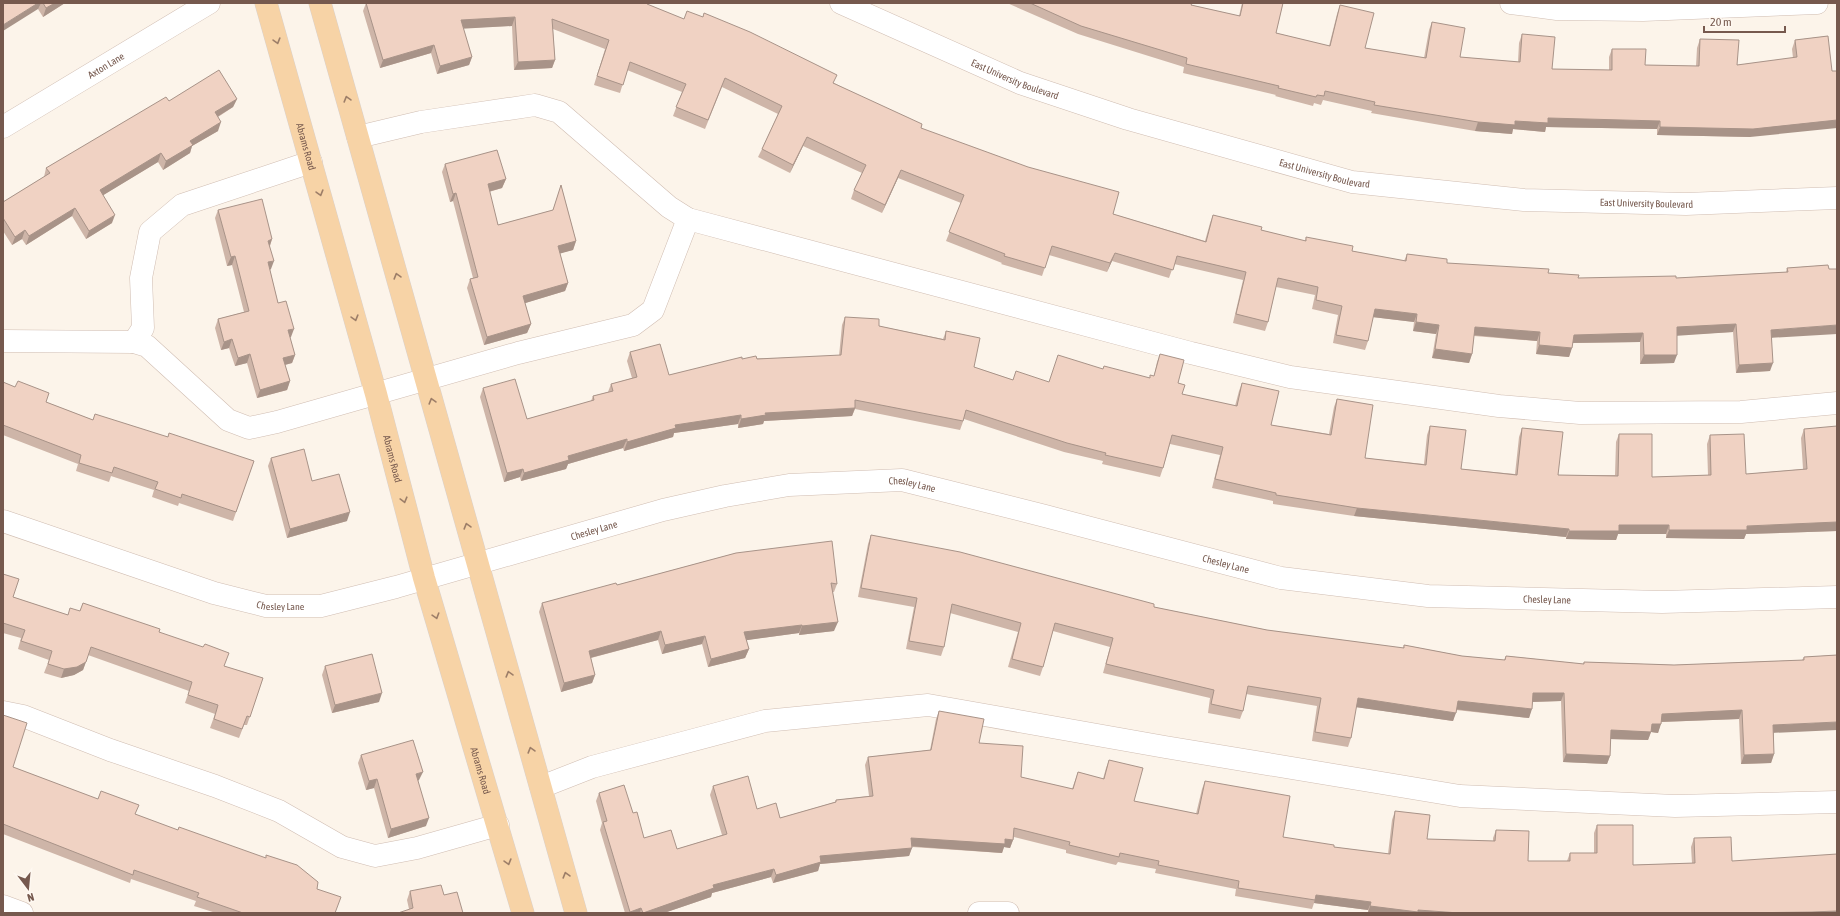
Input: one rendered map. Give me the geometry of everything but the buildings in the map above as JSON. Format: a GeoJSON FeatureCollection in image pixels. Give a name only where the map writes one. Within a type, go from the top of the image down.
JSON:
{"type":"FeatureCollection","features":[{"type":"Feature","properties":{"kind":"main road","name":"Abrams Road"},"geometry":{"type":"LineString","coordinates":[[266,3],[376,394],[424,578],[523,913]]}},
{"type":"Feature","properties":{"kind":"main road"},"geometry":{"type":"LineString","coordinates":[[320,3],[576,913]]}},
{"type":"Feature","properties":{"kind":"street","name":"Axton Lane"},"geometry":{"type":"LineString","coordinates":[[3,127],[209,3]]}},
{"type":"Feature","properties":{"kind":"street","name":"East University Boulevard"},"geometry":{"type":"LineString","coordinates":[[841,3],[1020,82],[1128,120],[1352,182],[1524,200],[1686,204],[1837,198]]}},
{"type":"Feature","properties":{"kind":"street"},"geometry":{"type":"LineString","coordinates":[[1512,3],[1557,9],[1643,10],[1817,3]]}},
{"type":"Feature","properties":{"kind":"street"},"geometry":{"type":"LineString","coordinates":[[358,137],[421,122],[535,104],[559,112],[669,208],[688,219],[1191,353],[1290,377],[1499,406],[1580,412],[1741,412],[1837,403]]}},
{"type":"Feature","properties":{"kind":"street"},"geometry":{"type":"LineString","coordinates":[[134,342],[143,328],[141,278],[150,232],[182,205],[311,162]]}},
{"type":"Feature","properties":{"kind":"street"},"geometry":{"type":"LineString","coordinates":[[3,341],[134,342],[147,346],[228,420],[249,428],[376,394],[518,353],[634,325],[653,310],[688,219]]}},
{"type":"Feature","properties":{"kind":"street","name":"Chesley Lane"},"geometry":{"type":"LineString","coordinates":[[3,521],[214,593],[266,606],[321,606],[478,564],[663,510],[725,496],[789,485],[902,480],[1281,578],[1420,596],[1662,602],[1837,597]]}},
{"type":"Feature","properties":{"kind":"street"},"geometry":{"type":"LineString","coordinates":[[541,786],[592,767],[765,721],[928,705],[1165,747],[1460,796],[1675,806],[1837,802]]}},
{"type":"Feature","properties":{"kind":"street"},"geometry":{"type":"LineString","coordinates":[[3,712],[23,716],[110,750],[215,786],[272,808],[342,847],[375,856],[417,848],[498,825]]}},
{"type":"Feature","properties":{"kind":"street"},"geometry":{"type":"LineString","coordinates":[[3,906],[22,913]]}},
{"type":"Feature","properties":{"kind":"street"},"geometry":{"type":"LineString","coordinates":[[979,913],[1008,913]]}}]}
